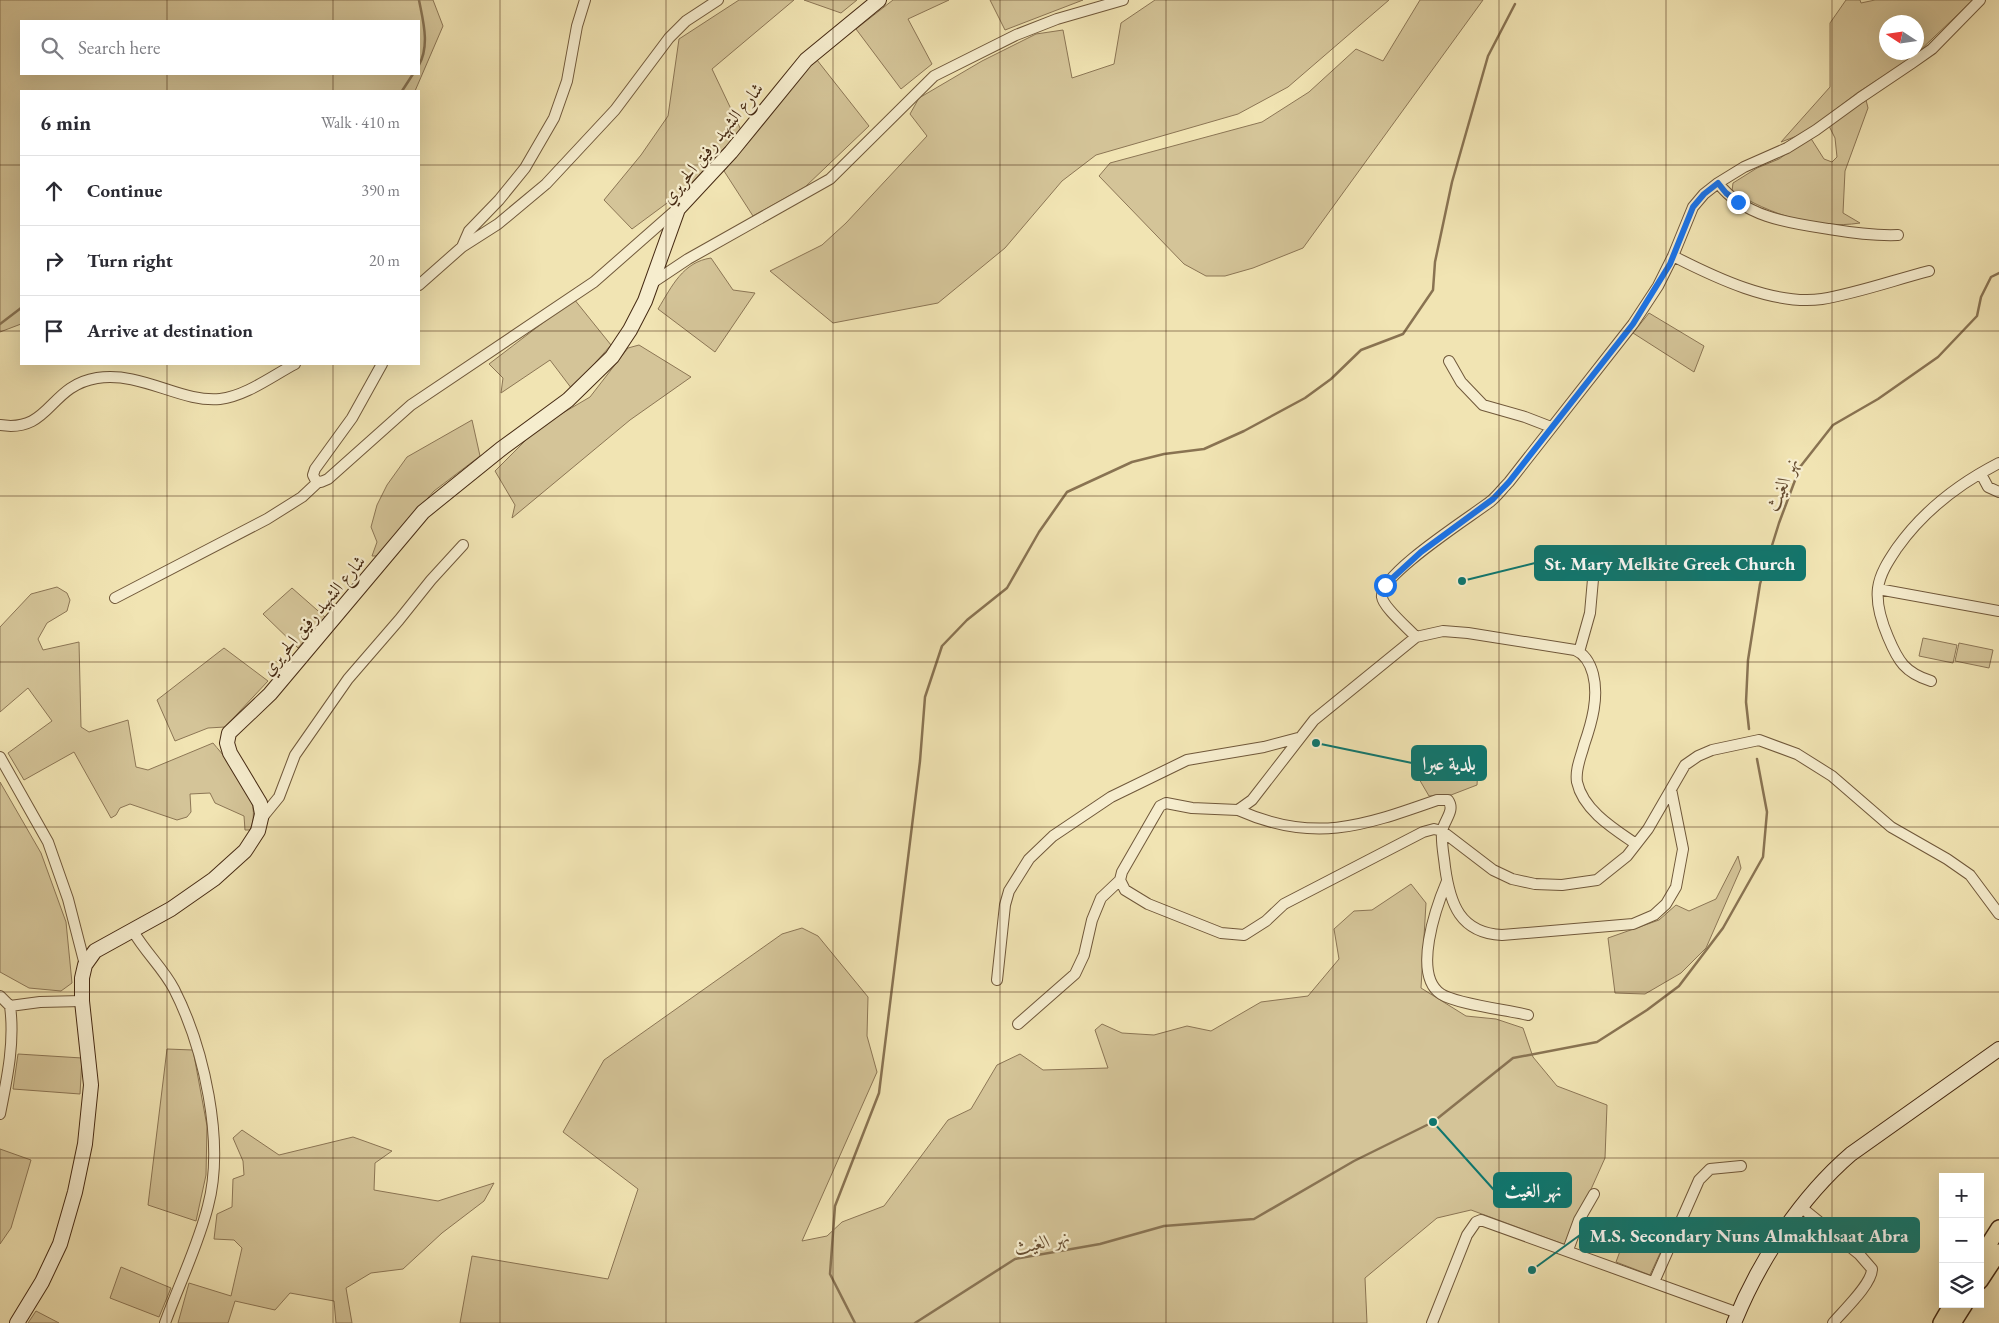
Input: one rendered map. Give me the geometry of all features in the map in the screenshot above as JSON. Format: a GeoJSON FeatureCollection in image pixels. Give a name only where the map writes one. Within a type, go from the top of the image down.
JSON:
{"type":"FeatureCollection","features":[{"type":"Feature","properties":{"kind":"main road"},"geometry":{"type":"LineString","coordinates":[[1984,1252],[1999,1228]]}},
{"type":"Feature","properties":{"kind":"main road"},"geometry":{"type":"LineString","coordinates":[[1984,1275],[1999,1252]]}},
{"type":"Feature","properties":{"kind":"main road"},"geometry":{"type":"LineString","coordinates":[[1940,1323],[1949,1308]]}},
{"type":"Feature","properties":{"kind":"main road"},"geometry":{"type":"LineString","coordinates":[[1954,1323],[1963,1308]]}},
{"type":"Feature","properties":{"kind":"street"},"geometry":{"type":"LineString","coordinates":[[462,247],[469,231],[500,200],[525,168],[554,118],[567,81],[577,26],[585,0]]}},
{"type":"Feature","properties":{"kind":"street"},"geometry":{"type":"LineString","coordinates":[[420,284],[462,247],[504,220],[546,184],[615,110],[669,38],[686,21],[718,0]]}},
{"type":"Feature","properties":{"kind":"street","name":"شارع الشهيد رفيق الحريري"},"geometry":{"type":"LineString","coordinates":[[261,819],[258,798],[228,748],[229,733],[270,694],[427,509],[568,400],[598,373],[630,330],[652,283],[678,209],[731,152],[806,60],[879,0]]}},
{"type":"Feature","properties":{"kind":"street"},"geometry":{"type":"LineString","coordinates":[[652,283],[688,259],[830,180],[934,76],[1016,35],[1056,19],[1124,0]]}},
{"type":"Feature","properties":{"kind":"street"},"geometry":{"type":"LineString","coordinates":[[1416,637],[1384,604],[1381,596],[1385,585],[1421,552],[1493,499],[1633,324],[1658,286],[1673,256],[1693,207],[1704,194],[1718,183],[1816,130],[1932,49],[1980,0]]}},
{"type":"Feature","properties":{"kind":"street"},"geometry":{"type":"LineString","coordinates":[[1718,183],[1726,193],[1738,202],[1780,221],[1860,235],[1898,235]]}},
{"type":"Feature","properties":{"kind":"street"},"geometry":{"type":"LineString","coordinates":[[115,598],[267,519],[302,497],[318,482],[328,479],[390,422],[418,400],[594,282],[678,209]]}},
{"type":"Feature","properties":{"kind":"street"},"geometry":{"type":"LineString","coordinates":[[1673,256],[1731,284],[1779,296],[1806,300],[1840,295],[1929,271]]}},
{"type":"Feature","properties":{"kind":"street"},"geometry":{"type":"LineString","coordinates":[[1449,361],[1461,382],[1483,405],[1525,417],[1551,427]]}},
{"type":"Feature","properties":{"kind":"street"},"geometry":{"type":"LineString","coordinates":[[0,424],[20,426],[32,422],[68,388],[88,380],[107,377],[135,380],[199,398],[214,399],[240,393],[293,365]]}},
{"type":"Feature","properties":{"kind":"street"},"geometry":{"type":"LineString","coordinates":[[318,482],[313,475],[315,468],[352,418],[381,365]]}},
{"type":"Feature","properties":{"kind":"street"},"geometry":{"type":"LineString","coordinates":[[1931,681],[1912,674],[1902,664],[1888,635],[1879,605],[1878,589],[1881,575],[1888,561],[1910,529],[1925,513],[1951,492],[1999,463]]}},
{"type":"Feature","properties":{"kind":"street"},"geometry":{"type":"LineString","coordinates":[[1982,474],[1988,487],[1999,492]]}},
{"type":"Feature","properties":{"kind":"street"},"geometry":{"type":"LineString","coordinates":[[17,1323],[54,1257],[67,1223],[80,1175],[88,1126],[91,1085],[82,1001],[82,978],[85,965],[95,951],[171,909],[228,867],[256,837],[261,819],[278,797],[295,755],[333,699],[431,580],[463,545]]}},
{"type":"Feature","properties":{"kind":"street"},"geometry":{"type":"LineString","coordinates":[[1579,652],[1590,613],[1594,568]]}},
{"type":"Feature","properties":{"kind":"street"},"geometry":{"type":"LineString","coordinates":[[1878,589],[1999,611]]}},
{"type":"Feature","properties":{"kind":"street"},"geometry":{"type":"LineString","coordinates":[[1238,810],[1252,800],[1314,720],[1338,699],[1416,637],[1443,631],[1489,635],[1579,652],[1590,666],[1595,682],[1595,699],[1593,718],[1578,765],[1577,782],[1580,790],[1597,815],[1636,844]]}},
{"type":"Feature","properties":{"kind":"street"},"geometry":{"type":"LineString","coordinates":[[997,980],[1005,904],[1009,891],[1029,859],[1053,836],[1111,798],[1187,760],[1299,738]]}},
{"type":"Feature","properties":{"kind":"street"},"geometry":{"type":"LineString","coordinates":[[1120,880],[1125,890],[1148,904],[1221,933],[1244,934],[1266,921],[1284,904],[1423,832],[1434,829],[1442,831],[1493,870],[1512,879],[1535,884],[1562,885],[1597,880],[1615,867],[1648,829],[1685,765],[1698,756],[1754,739],[1797,754],[1832,776],[1891,827],[1947,859],[1970,875],[1999,914]]}},
{"type":"Feature","properties":{"kind":"street"},"geometry":{"type":"LineString","coordinates":[[0,757],[48,842],[68,899],[85,965]]}},
{"type":"Feature","properties":{"kind":"street"},"geometry":{"type":"LineString","coordinates":[[1018,1024],[1075,974],[1084,955],[1092,920],[1101,898],[1120,880],[1122,872],[1157,809],[1163,804],[1192,808],[1238,810],[1261,821],[1308,830],[1325,830],[1361,825],[1437,800],[1448,800],[1450,811],[1442,831],[1447,881],[1454,905],[1468,924],[1488,934],[1502,935],[1633,924],[1654,915],[1666,904],[1676,887],[1682,849],[1671,789]]}},
{"type":"Feature","properties":{"kind":"street"},"geometry":{"type":"LineString","coordinates":[[1447,881],[1430,932],[1428,947],[1428,970],[1435,988],[1450,998],[1528,1015]]}},
{"type":"Feature","properties":{"kind":"street"},"geometry":{"type":"LineString","coordinates":[[133,931],[142,948],[167,977],[179,1000],[205,1075],[212,1116],[214,1173],[209,1205],[165,1323]]}},
{"type":"Feature","properties":{"kind":"street"},"geometry":{"type":"LineString","coordinates":[[0,996],[10,1006],[13,1026],[10,1063],[0,1114]]}},
{"type":"Feature","properties":{"kind":"street"},"geometry":{"type":"LineString","coordinates":[[10,1006],[40,1002],[82,1001]]}},
{"type":"Feature","properties":{"kind":"street"},"geometry":{"type":"LineString","coordinates":[[1432,1323],[1467,1235],[1476,1222],[1485,1220],[1654,1282],[1736,1318],[1774,1243],[1831,1172],[1851,1154],[1999,1049]]}},
{"type":"Feature","properties":{"kind":"street"},"geometry":{"type":"LineString","coordinates":[[1654,1282],[1699,1180],[1710,1169],[1741,1166]]}},
{"type":"Feature","properties":{"kind":"street"},"geometry":{"type":"LineString","coordinates":[[1568,1250],[1579,1220],[1594,1194]]}},
{"type":"Feature","properties":{"kind":"street"},"geometry":{"type":"LineString","coordinates":[[1802,1208],[1860,1254],[1872,1268],[1872,1273],[1861,1290],[1834,1323]]}},
{"type":"Feature","properties":{"kind":"shaded area"},"geometry":{"type":"Polygon","coordinates":[[[0,0],[433,0],[443,26],[415,90],[20,90],[20,324],[0,332],[0,0]]]}},
{"type":"Feature","properties":{"kind":"shaded area"},"geometry":{"type":"Polygon","coordinates":[[[739,0],[794,0],[712,69],[741,130],[686,189],[632,229],[604,200],[641,155],[668,116],[679,39],[739,0]]]}},
{"type":"Feature","properties":{"kind":"shaded area"},"geometry":{"type":"Polygon","coordinates":[[[804,0],[857,0],[841,13],[804,0]]]}},
{"type":"Feature","properties":{"kind":"shaded area"},"geometry":{"type":"Polygon","coordinates":[[[893,0],[949,0],[908,19],[932,64],[901,89],[856,29],[893,0]]]}},
{"type":"Feature","properties":{"kind":"shaded area"},"geometry":{"type":"Polygon","coordinates":[[[990,0],[1083,0],[1005,30],[990,0]]]}},
{"type":"Feature","properties":{"kind":"shaded area"},"geometry":{"type":"Polygon","coordinates":[[[1155,0],[1389,0],[1288,87],[1238,114],[1096,155],[1062,181],[1005,248],[938,303],[833,323],[770,271],[822,245],[846,223],[927,136],[910,114],[919,98],[982,61],[1036,34],[1063,30],[1072,78],[1114,64],[1121,23],[1155,0]]]}},
{"type":"Feature","properties":{"kind":"shaded area"},"geometry":{"type":"Polygon","coordinates":[[[1420,0],[1483,0],[1303,248],[1253,268],[1225,276],[1206,276],[1184,264],[1099,176],[1110,163],[1262,122],[1309,92],[1356,49],[1383,61],[1420,0]]]}},
{"type":"Feature","properties":{"kind":"shaded area"},"geometry":{"type":"Polygon","coordinates":[[[1846,0],[1860,0],[1861,3],[1875,0],[1973,0],[1924,47],[1924,15],[1879,15],[1879,60],[1908,60],[1857,93],[1805,133],[1781,142],[1830,87],[1830,23],[1846,0]]]}},
{"type":"Feature","properties":{"kind":"shaded area"},"geometry":{"type":"Polygon","coordinates":[[[817,60],[869,126],[805,187],[753,216],[724,171],[794,80],[817,60]]]}},
{"type":"Feature","properties":{"kind":"shaded area"},"geometry":{"type":"Polygon","coordinates":[[[1866,100],[1868,108],[1845,171],[1843,213],[1860,223],[1826,224],[1793,218],[1762,207],[1732,191],[1733,183],[1757,168],[1779,159],[1810,137],[1824,159],[1832,162],[1837,157],[1835,138],[1829,126],[1866,100]]]}},
{"type":"Feature","properties":{"kind":"shaded area"},"geometry":{"type":"Polygon","coordinates":[[[711,258],[733,290],[755,293],[715,352],[658,309],[679,276],[693,264],[711,258]]]}},
{"type":"Feature","properties":{"kind":"shaded area"},"geometry":{"type":"Polygon","coordinates":[[[574,299],[611,345],[572,389],[550,360],[501,393],[503,378],[489,364],[574,299]]]}},
{"type":"Feature","properties":{"kind":"shaded area"},"geometry":{"type":"Polygon","coordinates":[[[1649,313],[1704,346],[1694,372],[1633,333],[1649,313]]]}},
{"type":"Feature","properties":{"kind":"shaded area"},"geometry":{"type":"Polygon","coordinates":[[[639,345],[691,377],[630,420],[512,518],[515,505],[495,471],[539,427],[590,397],[628,348],[639,345]]]}},
{"type":"Feature","properties":{"kind":"shaded area"},"geometry":{"type":"Polygon","coordinates":[[[472,420],[480,456],[434,491],[378,556],[372,556],[377,542],[371,527],[377,505],[387,485],[407,457],[472,420]]]}},
{"type":"Feature","properties":{"kind":"shaded area"},"geometry":{"type":"Polygon","coordinates":[[[57,587],[67,593],[70,600],[67,611],[47,623],[38,639],[43,650],[79,642],[81,727],[89,732],[128,720],[136,767],[148,770],[213,743],[237,772],[249,795],[253,807],[250,830],[245,830],[244,816],[215,803],[210,793],[190,794],[191,812],[187,817],[177,820],[130,804],[120,808],[116,815],[111,818],[74,752],[24,780],[8,753],[52,721],[28,688],[0,712],[0,627],[31,594],[57,587]]]}},
{"type":"Feature","properties":{"kind":"shaded area"},"geometry":{"type":"Polygon","coordinates":[[[292,588],[325,617],[298,648],[263,614],[292,588]]]}},
{"type":"Feature","properties":{"kind":"shaded area"},"geometry":{"type":"Polygon","coordinates":[[[1923,638],[1957,645],[1953,663],[1919,656],[1923,638]]]}},
{"type":"Feature","properties":{"kind":"shaded area"},"geometry":{"type":"Polygon","coordinates":[[[1959,643],[1993,650],[1989,668],[1955,661],[1959,643]]]}},
{"type":"Feature","properties":{"kind":"shaded area"},"geometry":{"type":"Polygon","coordinates":[[[224,648],[268,681],[225,727],[208,728],[175,741],[157,700],[224,648]]]}},
{"type":"Feature","properties":{"kind":"shaded area"},"geometry":{"type":"Polygon","coordinates":[[[1468,764],[1478,768],[1477,785],[1451,795],[1429,796],[1415,772],[1468,764]]]}},
{"type":"Feature","properties":{"kind":"shaded area"},"geometry":{"type":"Polygon","coordinates":[[[0,782],[41,853],[66,922],[72,983],[61,991],[29,988],[0,972],[0,782]]]}},
{"type":"Feature","properties":{"kind":"shaded area"},"geometry":{"type":"Polygon","coordinates":[[[1738,856],[1741,868],[1706,948],[1681,973],[1645,994],[1615,993],[1608,938],[1659,920],[1676,905],[1689,911],[1716,899],[1738,856]]]}},
{"type":"Feature","properties":{"kind":"shaded area"},"geometry":{"type":"Polygon","coordinates":[[[1411,884],[1426,903],[1421,988],[1466,1016],[1496,1019],[1523,1028],[1533,1057],[1557,1086],[1607,1105],[1605,1158],[1566,1245],[1471,1210],[1437,1218],[1365,1278],[1367,1323],[460,1323],[472,1256],[608,1279],[638,1189],[563,1132],[604,1060],[782,934],[802,928],[818,936],[868,997],[867,1036],[877,1072],[802,1241],[827,1236],[842,1222],[884,1206],[948,1120],[971,1109],[997,1065],[1020,1054],[1043,1070],[1108,1068],[1095,1030],[1102,1024],[1122,1033],[1154,1035],[1187,1026],[1211,1031],[1261,1002],[1308,996],[1339,959],[1334,929],[1354,911],[1372,910],[1411,884]]]}},
{"type":"Feature","properties":{"kind":"shaded area"},"geometry":{"type":"Polygon","coordinates":[[[167,1049],[193,1050],[207,1126],[206,1175],[196,1221],[148,1205],[167,1049]]]}},
{"type":"Feature","properties":{"kind":"shaded area"},"geometry":{"type":"Polygon","coordinates":[[[18,1054],[82,1058],[80,1094],[13,1089],[18,1054]]]}},
{"type":"Feature","properties":{"kind":"shaded area"},"geometry":{"type":"Polygon","coordinates":[[[242,1130],[279,1155],[353,1137],[392,1151],[375,1163],[374,1190],[438,1201],[494,1183],[484,1201],[442,1233],[403,1269],[371,1273],[346,1288],[352,1323],[336,1323],[334,1301],[290,1293],[275,1310],[235,1301],[228,1323],[178,1323],[189,1283],[231,1296],[242,1248],[234,1240],[214,1239],[217,1214],[232,1207],[233,1179],[244,1175],[243,1161],[233,1138],[242,1130]]]}},
{"type":"Feature","properties":{"kind":"shaded area"},"geometry":{"type":"Polygon","coordinates":[[[0,1149],[31,1160],[11,1228],[0,1244],[0,1149]]]}},
{"type":"Feature","properties":{"kind":"shaded area"},"geometry":{"type":"Polygon","coordinates":[[[1630,1224],[1666,1240],[1650,1275],[1616,1262],[1630,1224]]]}},
{"type":"Feature","properties":{"kind":"shaded area"},"geometry":{"type":"Polygon","coordinates":[[[121,1267],[171,1288],[159,1317],[110,1298],[121,1267]]]}},
{"type":"Feature","properties":{"kind":"shaded area"},"geometry":{"type":"Polygon","coordinates":[[[36,1311],[59,1323],[28,1323],[36,1311]]]}},
{"type":"Feature","properties":{"kind":"waterway"},"geometry":{"type":"LineString","coordinates":[[419,0],[425,41],[420,62]]}},
{"type":"Feature","properties":{"kind":"waterway"},"geometry":{"type":"LineString","coordinates":[[855,1323],[830,1274],[835,1206],[879,1093],[920,761],[925,697],[942,646],[967,620],[1007,588],[1039,532],[1067,492],[1132,462],[1164,454],[1204,449],[1244,431],[1305,398],[1331,379],[1361,350],[1403,334],[1433,290],[1435,262],[1452,182],[1488,56],[1515,4]]}},
{"type":"Feature","properties":{"kind":"waterway"},"geometry":{"type":"LineString","coordinates":[[403,90],[412,75]]}},
{"type":"Feature","properties":{"kind":"waterway","name":"نهر الغيث"},"geometry":{"type":"LineString","coordinates":[[1749,729],[1746,702],[1748,660],[1760,584],[1779,523],[1800,467],[1833,425],[1878,399],[1938,357],[1977,316],[1981,297],[1991,277],[1999,273]]}},
{"type":"Feature","properties":{"kind":"waterway"},"geometry":{"type":"LineString","coordinates":[[0,324],[20,309]]}},
{"type":"Feature","properties":{"kind":"waterway","name":"نهر الغيث"},"geometry":{"type":"LineString","coordinates":[[915,1323],[1015,1259],[1100,1244],[1164,1226],[1254,1219],[1354,1161],[1433,1122],[1513,1058],[1597,1042],[1647,1010],[1679,986],[1723,928],[1763,857],[1767,812],[1757,759]]}},
{"type":"Feature","properties":{"kind":"place","name":"St. Mary Melkite Greek Church"},"geometry":{"type":"Point","coordinates":[1462,581]}},
{"type":"Feature","properties":{"kind":"place","name":"بلدية عبرا"},"geometry":{"type":"Point","coordinates":[1316,743]}},
{"type":"Feature","properties":{"kind":"place","name":"نهر الغيث"},"geometry":{"type":"Point","coordinates":[1433,1122]}},
{"type":"Feature","properties":{"kind":"place","name":"M.S. Secondary Nuns Almakhlsaat Abra"},"geometry":{"type":"Point","coordinates":[1532,1270]}},
{"type":"Feature","properties":{"kind":"route"},"geometry":{"type":"LineString","coordinates":[[1385,585],[1387,581],[1421,552],[1493,499],[1509,482],[1633,324],[1658,286],[1673,256],[1693,207],[1704,194],[1718,183],[1726,193],[1738,202]]}}]}
